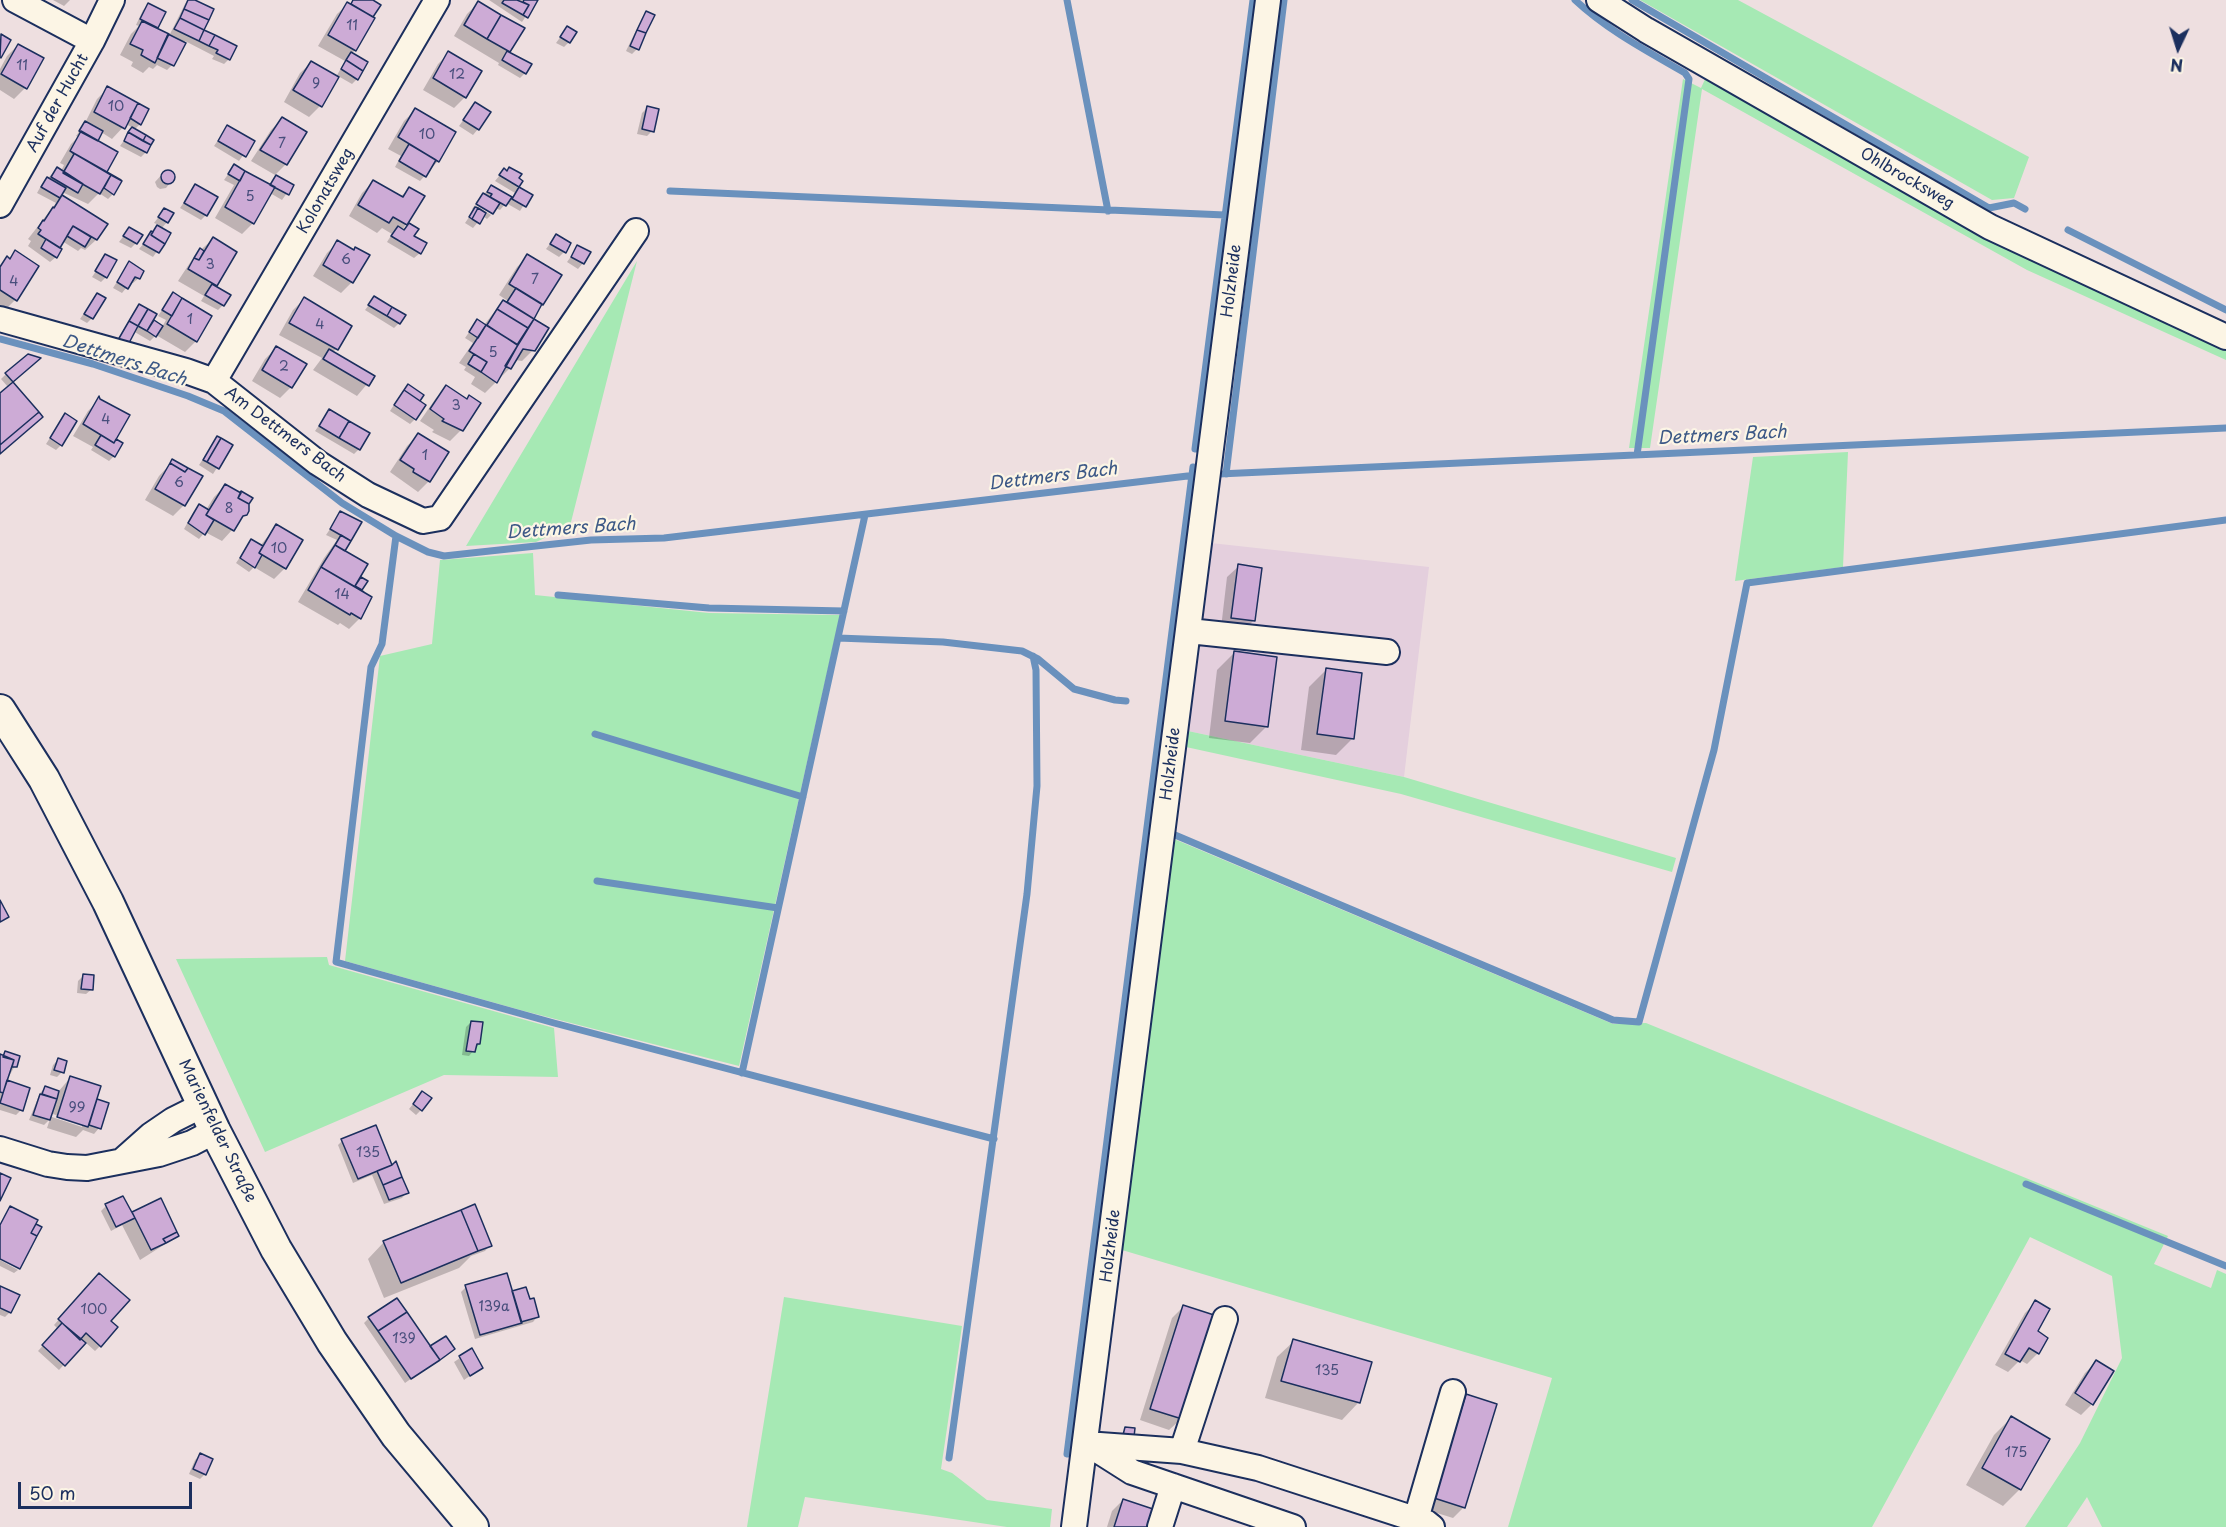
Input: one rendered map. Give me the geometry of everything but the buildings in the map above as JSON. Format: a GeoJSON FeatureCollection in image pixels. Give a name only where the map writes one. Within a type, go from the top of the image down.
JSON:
{"type":"FeatureCollection","features":[{"type":"Feature","properties":{"kind":"main road","name":"Marienfelder Straße"},"geometry":{"type":"LineString","coordinates":[[0,710],[44,779],[108,902],[209,1118],[276,1250],[332,1342],[396,1435],[473,1527]]}},
{"type":"Feature","properties":{"kind":"street"},"geometry":{"type":"LineString","coordinates":[[15,0],[92,41]]}},
{"type":"Feature","properties":{"kind":"street","name":"Auf der Hucht"},"geometry":{"type":"LineString","coordinates":[[0,205],[92,41],[112,0]]}},
{"type":"Feature","properties":{"kind":"street","name":"Kolonatsweg"},"geometry":{"type":"LineString","coordinates":[[214,381],[437,0]]}},
{"type":"Feature","properties":{"kind":"street","name":"Holzheide"},"geometry":{"type":"LineString","coordinates":[[1074,1527],[1268,0]]}},
{"type":"Feature","properties":{"kind":"street","name":"Ohlbrocksweg"},"geometry":{"type":"LineString","coordinates":[[1599,0],[1646,30],[1990,227],[2226,337]]}},
{"type":"Feature","properties":{"kind":"street","name":"Am Dettmers Bach"},"geometry":{"type":"LineString","coordinates":[[0,319],[186,371],[214,381],[318,463],[368,495],[423,521],[440,518],[636,231]]}},
{"type":"Feature","properties":{"kind":"street"},"geometry":{"type":"LineString","coordinates":[[1189,631],[1387,652]]}},
{"type":"Feature","properties":{"kind":"street"},"geometry":{"type":"LineString","coordinates":[[0,1149],[67,1167],[87,1168],[124,1159],[173,1120],[209,1118]]}},
{"type":"Feature","properties":{"kind":"street"},"geometry":{"type":"LineString","coordinates":[[1182,1451],[1225,1319]]}},
{"type":"Feature","properties":{"kind":"street"},"geometry":{"type":"LineString","coordinates":[[1086,1444],[1182,1451],[1258,1468],[1424,1523],[1453,1392]]}},
{"type":"Feature","properties":{"kind":"street"},"geometry":{"type":"LineString","coordinates":[[1086,1444],[1132,1473],[1293,1527]]}},
{"type":"Feature","properties":{"kind":"street"},"geometry":{"type":"LineString","coordinates":[[1160,1527],[1173,1486]]}},
{"type":"Feature","properties":{"kind":"shaded area"},"geometry":{"type":"Polygon","coordinates":[[[1211,543],[1429,567],[1404,777],[1188,731],[1211,543]]]}},
{"type":"Feature","properties":{"kind":"green space"},"geometry":{"type":"Polygon","coordinates":[[[1640,0],[1738,0],[2029,157],[2014,198],[1992,200],[1640,0]]]}},
{"type":"Feature","properties":{"kind":"green space"},"geometry":{"type":"Polygon","coordinates":[[[1707,75],[2226,347],[2226,360],[2027,270],[1702,89],[1650,448],[1629,448],[1683,79],[1701,88],[1707,75]]]}},
{"type":"Feature","properties":{"kind":"green space"},"geometry":{"type":"Polygon","coordinates":[[[637,261],[570,526],[536,542],[466,546],[637,261]]]}},
{"type":"Feature","properties":{"kind":"green space"},"geometry":{"type":"Polygon","coordinates":[[[1848,452],[1843,567],[1735,581],[1753,457],[1848,452]]]}},
{"type":"Feature","properties":{"kind":"green space"},"geometry":{"type":"Polygon","coordinates":[[[533,553],[535,595],[709,613],[840,615],[739,1066],[524,1011],[345,961],[380,656],[432,644],[440,560],[533,553]]]}},
{"type":"Feature","properties":{"kind":"green space"},"geometry":{"type":"Polygon","coordinates":[[[1188,731],[1404,777],[1676,858],[1672,872],[1401,794],[1186,747],[1188,731]]]}},
{"type":"Feature","properties":{"kind":"green space"},"geometry":{"type":"Polygon","coordinates":[[[1174,839],[1613,1024],[1646,1023],[2168,1236],[2154,1264],[2211,1288],[2217,1270],[2226,1274],[2226,1527],[2102,1527],[2087,1497],[2067,1527],[2025,1527],[2080,1443],[2122,1358],[2112,1276],[2030,1237],[1872,1527],[1508,1527],[1552,1378],[1122,1250],[1174,839]]]}},
{"type":"Feature","properties":{"kind":"green space"},"geometry":{"type":"Polygon","coordinates":[[[327,957],[329,965],[554,1028],[558,1077],[444,1075],[265,1152],[176,959],[327,957]]]}},
{"type":"Feature","properties":{"kind":"green space"},"geometry":{"type":"Polygon","coordinates":[[[784,1297],[962,1326],[941,1469],[952,1473],[987,1500],[1052,1509],[1050,1527],[1007,1527],[805,1497],[798,1527],[747,1527],[784,1297]]]}},
{"type":"Feature","properties":{"kind":"waterway"},"geometry":{"type":"LineString","coordinates":[[1067,0],[1108,211]]}},
{"type":"Feature","properties":{"kind":"waterway"},"geometry":{"type":"LineString","coordinates":[[1195,449],[1253,0]]}},
{"type":"Feature","properties":{"kind":"waterway"},"geometry":{"type":"LineString","coordinates":[[1226,474],[1284,0]]}},
{"type":"Feature","properties":{"kind":"waterway"},"geometry":{"type":"LineString","coordinates":[[1575,0],[1614,30],[1685,73],[1689,79],[1637,455]]}},
{"type":"Feature","properties":{"kind":"waterway"},"geometry":{"type":"LineString","coordinates":[[1632,0],[1989,208],[2014,203],[2025,209]]}},
{"type":"Feature","properties":{"kind":"waterway"},"geometry":{"type":"LineString","coordinates":[[670,191],[1225,215]]}},
{"type":"Feature","properties":{"kind":"waterway"},"geometry":{"type":"LineString","coordinates":[[2068,230],[2226,310]]}},
{"type":"Feature","properties":{"kind":"waterway","name":"Dettmers Bach"},"geometry":{"type":"LineString","coordinates":[[0,339],[93,364],[188,396],[224,411],[342,503],[396,536],[428,552],[444,556],[591,540],[664,538],[1196,475]]}},
{"type":"Feature","properties":{"kind":"waterway","name":"Dettmers Bach"},"geometry":{"type":"LineString","coordinates":[[1219,474],[2226,428]]}},
{"type":"Feature","properties":{"kind":"waterway"},"geometry":{"type":"LineString","coordinates":[[1067,1454],[1193,467]]}},
{"type":"Feature","properties":{"kind":"waterway"},"geometry":{"type":"LineString","coordinates":[[742,1073],[865,515]]}},
{"type":"Feature","properties":{"kind":"waterway"},"geometry":{"type":"LineString","coordinates":[[1175,835],[1613,1020],[1639,1022],[1714,750],[1747,583],[2226,520]]}},
{"type":"Feature","properties":{"kind":"waterway"},"geometry":{"type":"LineString","coordinates":[[396,536],[382,644],[371,667],[336,962],[554,1023],[994,1139]]}},
{"type":"Feature","properties":{"kind":"waterway"},"geometry":{"type":"LineString","coordinates":[[558,595],[709,608],[844,611]]}},
{"type":"Feature","properties":{"kind":"waterway"},"geometry":{"type":"LineString","coordinates":[[838,638],[943,642],[1022,651],[1038,659],[1074,689],[1126,701]]}},
{"type":"Feature","properties":{"kind":"waterway"},"geometry":{"type":"LineString","coordinates":[[949,1458],[1027,894],[1037,786],[1036,670],[1033,656]]}},
{"type":"Feature","properties":{"kind":"waterway"},"geometry":{"type":"LineString","coordinates":[[595,734],[803,797]]}},
{"type":"Feature","properties":{"kind":"waterway"},"geometry":{"type":"LineString","coordinates":[[597,881],[778,908]]}},
{"type":"Feature","properties":{"kind":"waterway"},"geometry":{"type":"LineString","coordinates":[[2026,1184],[2226,1266]]}}]}
